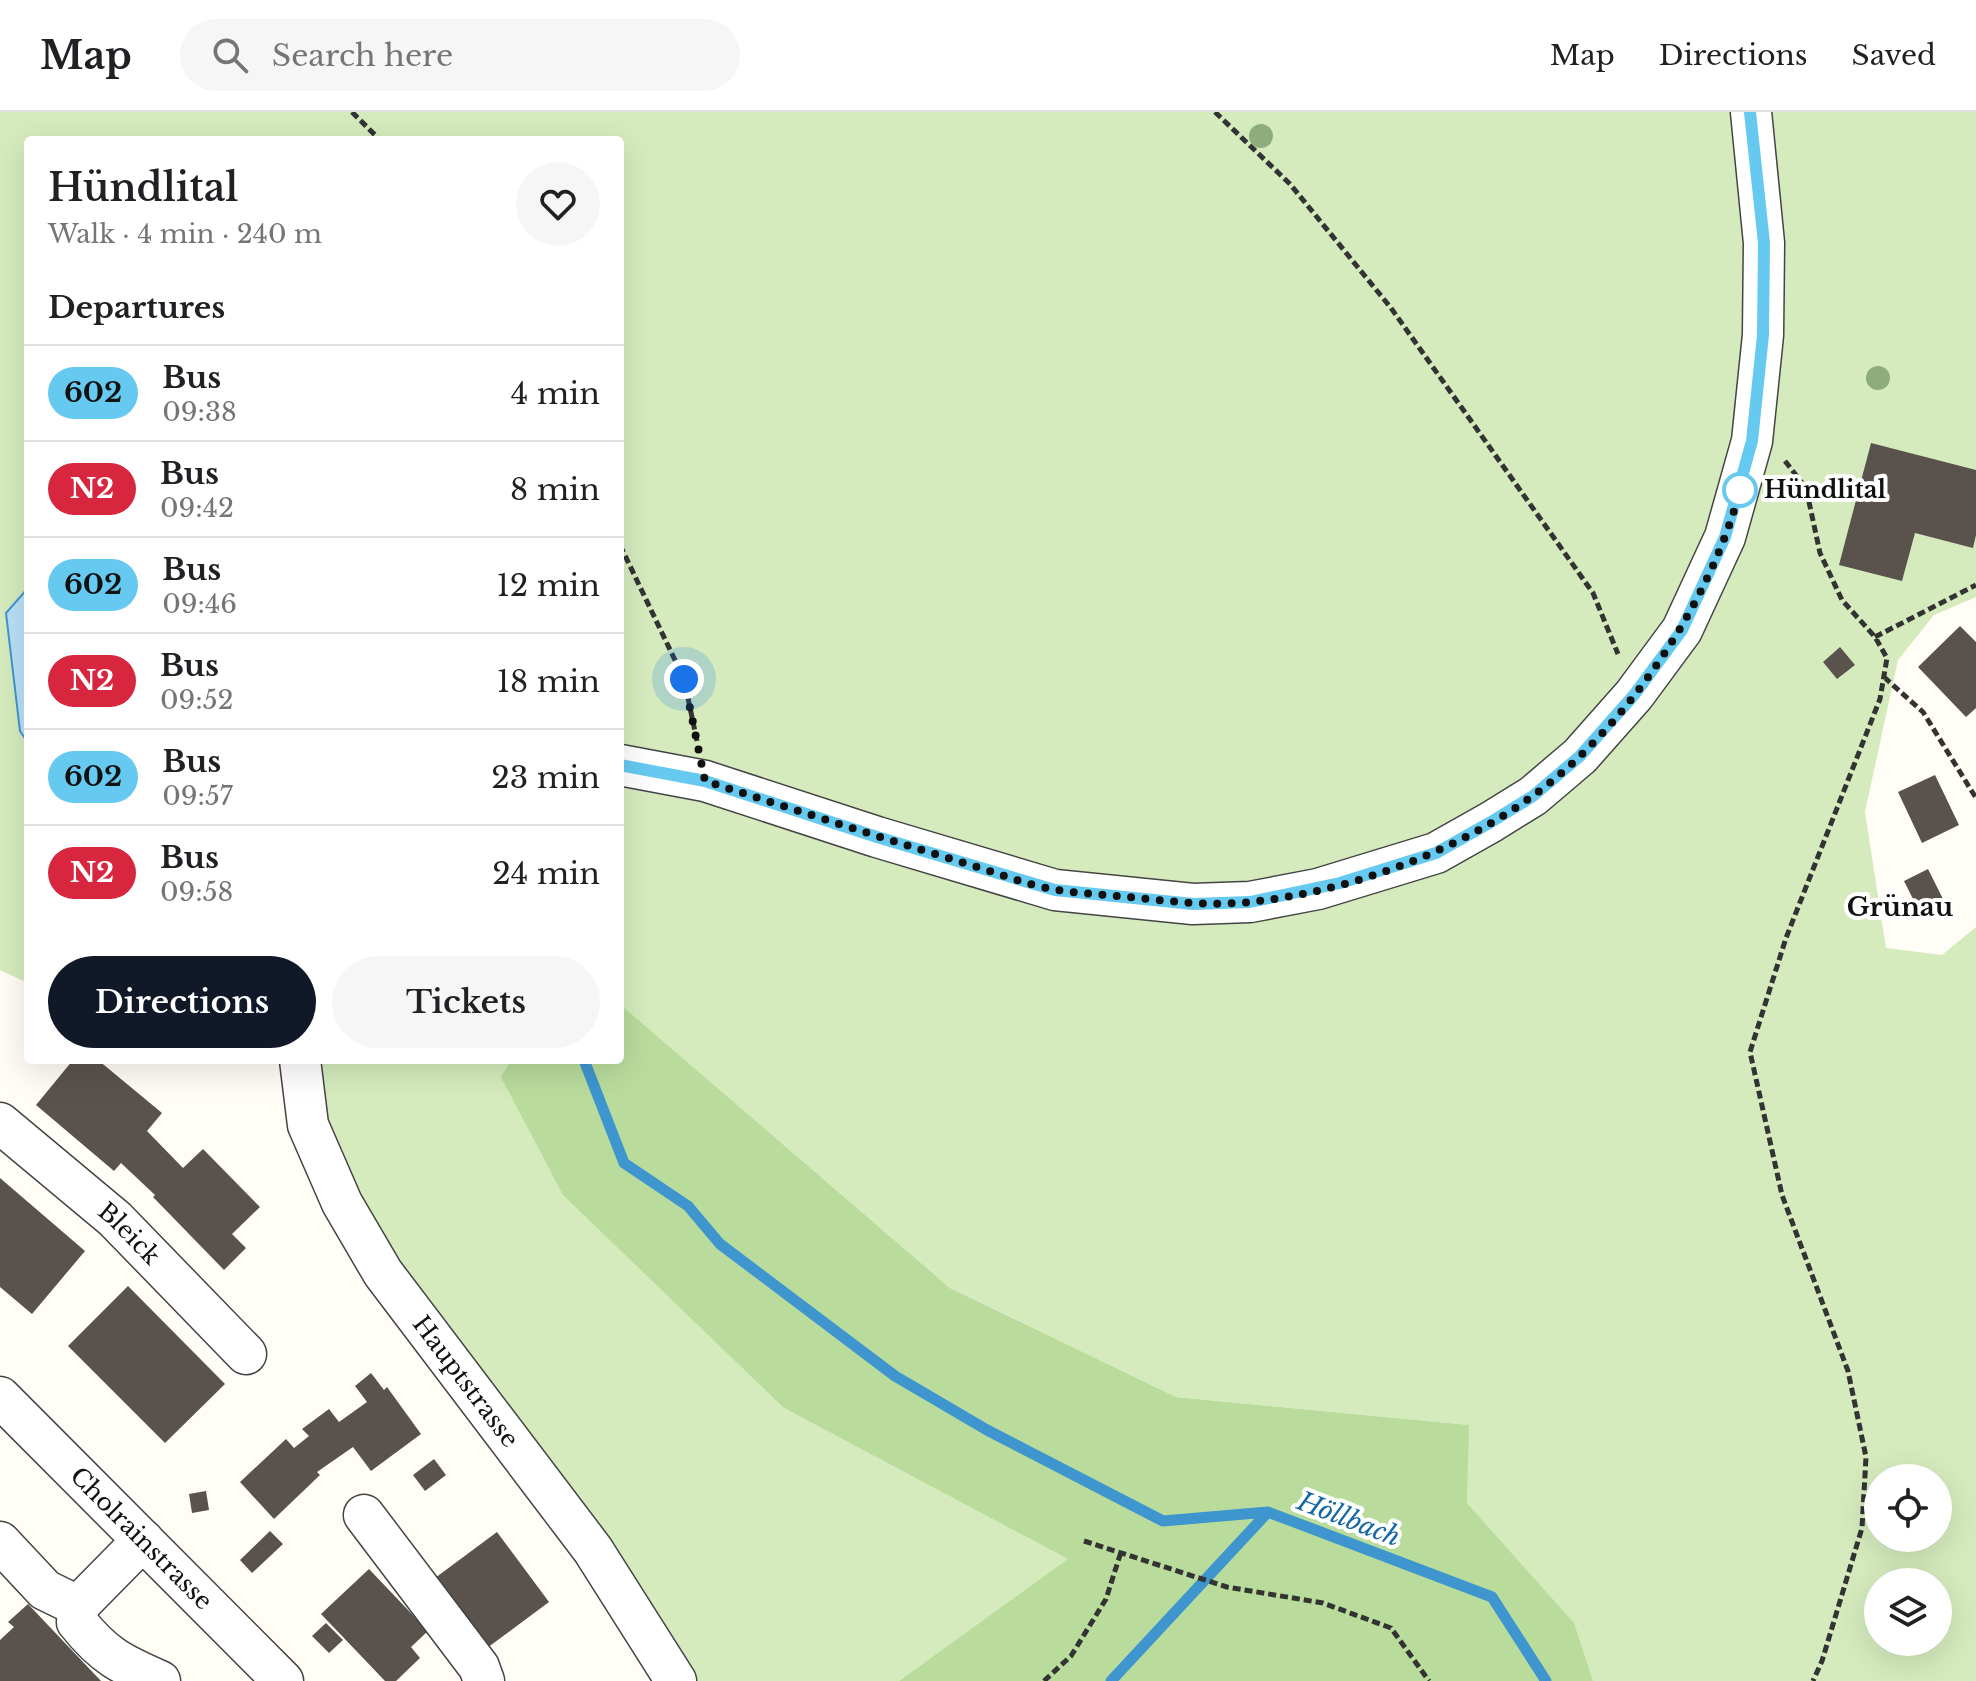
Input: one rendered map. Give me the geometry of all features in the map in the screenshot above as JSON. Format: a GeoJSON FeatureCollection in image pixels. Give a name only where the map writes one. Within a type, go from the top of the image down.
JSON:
{"type":"FeatureCollection","features":[{"type":"Feature","properties":{"kind":"street"},"geometry":{"type":"LineString","coordinates":[[624,766],[705,781],[1055,890],[1193,904],[1250,902],[1318,889],[1436,853],[1533,796],[1580,756],[1634,695],[1682,630],[1709,573],[1729,525],[1752,441],[1763,335],[1764,243],[1751,112]]}},
{"type":"Feature","properties":{"kind":"street","name":"Hauptstrasse"},"geometry":{"type":"LineString","coordinates":[[300,1064],[308,1125],[342,1203],[383,1273],[593,1550],[676,1681]]}},
{"type":"Feature","properties":{"kind":"street","name":"Bleick"},"geometry":{"type":"LineString","coordinates":[[0,1123],[115,1219],[246,1354]]}},
{"type":"Feature","properties":{"kind":"street","name":"Cholrainstrasse"},"geometry":{"type":"LineString","coordinates":[[0,1397],[283,1681]]}},
{"type":"Feature","properties":{"kind":"street"},"geometry":{"type":"LineString","coordinates":[[364,1515],[479,1667],[484,1681]]}},
{"type":"Feature","properties":{"kind":"street"},"geometry":{"type":"LineString","coordinates":[[143,1540],[78,1606],[77,1622],[118,1663],[160,1681]]}},
{"type":"Feature","properties":{"kind":"street"},"geometry":{"type":"LineString","coordinates":[[0,1542],[45,1590],[78,1606]]}},
{"type":"Feature","properties":{"kind":"path"},"geometry":{"type":"LineString","coordinates":[[352,112],[376,136]]}},
{"type":"Feature","properties":{"kind":"path"},"geometry":{"type":"LineString","coordinates":[[1215,112],[1290,184],[1391,308],[1593,593],[1634,695]]}},
{"type":"Feature","properties":{"kind":"path"},"geometry":{"type":"LineString","coordinates":[[1752,441],[1786,461],[1806,488],[1820,553],[1842,600],[1875,637],[1887,658],[1880,699],[1786,938],[1750,1052],[1782,1195],[1848,1371],[1866,1457],[1862,1528],[1822,1661],[1813,1681]]}},
{"type":"Feature","properties":{"kind":"path"},"geometry":{"type":"LineString","coordinates":[[624,553],[684,679],[705,781]]}},
{"type":"Feature","properties":{"kind":"path"},"geometry":{"type":"LineString","coordinates":[[1875,637],[1976,585]]}},
{"type":"Feature","properties":{"kind":"path"},"geometry":{"type":"LineString","coordinates":[[1884,677],[1923,712],[1976,798]]}},
{"type":"Feature","properties":{"kind":"path"},"geometry":{"type":"LineString","coordinates":[[1084,1541],[1227,1587],[1323,1603],[1391,1628],[1429,1681]]}},
{"type":"Feature","properties":{"kind":"path"},"geometry":{"type":"LineString","coordinates":[[1044,1681],[1071,1656],[1106,1599],[1121,1552]]}},
{"type":"Feature","properties":{"kind":"green space"},"geometry":{"type":"Polygon","coordinates":[[[0,112],[1976,112],[1976,597],[1934,615],[1898,660],[1865,812],[1886,948],[1942,955],[1976,927],[1976,1681],[1593,1681],[1573,1623],[1467,1503],[1468,1425],[1176,1397],[950,1288],[624,1007],[624,136],[24,136],[24,593],[6,613],[20,731],[24,737],[24,981],[0,970],[0,112]]]}},
{"type":"Feature","properties":{"kind":"green space"},"geometry":{"type":"Polygon","coordinates":[[[624,1007],[950,1288],[1176,1397],[1469,1425],[1467,1503],[1574,1623],[1593,1681],[899,1681],[1068,1559],[784,1408],[563,1195],[501,1077],[509,1064],[624,1064],[624,1007]]]}},
{"type":"Feature","properties":{"kind":"green space"},"geometry":{"type":"Polygon","coordinates":[[[302,1064],[509,1064],[502,1078],[784,1408],[1069,1559],[899,1681],[676,1681],[383,1273],[302,1064]]]}},
{"type":"Feature","properties":{"kind":"water"},"geometry":{"type":"Polygon","coordinates":[[[24,593],[24,737],[20,731],[6,613],[24,593]]]}},
{"type":"Feature","properties":{"kind":"building"},"geometry":{"type":"Polygon","coordinates":[[[1871,443],[1976,470],[1976,535],[1973,548],[1915,533],[1902,581],[1839,565],[1871,443]]]}},
{"type":"Feature","properties":{"kind":"building"},"geometry":{"type":"Polygon","coordinates":[[[1960,626],[1976,642],[1976,708],[1966,717],[1918,667],[1960,626]]]}},
{"type":"Feature","properties":{"kind":"building"},"geometry":{"type":"Polygon","coordinates":[[[1840,647],[1855,665],[1837,679],[1823,662],[1840,647]]]}},
{"type":"Feature","properties":{"kind":"building"},"geometry":{"type":"Polygon","coordinates":[[[1935,775],[1959,825],[1922,843],[1898,792],[1935,775]]]}},
{"type":"Feature","properties":{"kind":"building"},"geometry":{"type":"Polygon","coordinates":[[[1928,869],[1946,905],[1922,917],[1904,881],[1928,869]]]}},
{"type":"Feature","properties":{"kind":"building"},"geometry":{"type":"Polygon","coordinates":[[[70,1064],[103,1064],[162,1113],[147,1131],[183,1168],[203,1149],[260,1207],[232,1234],[246,1248],[224,1270],[121,1163],[114,1171],[36,1105],[70,1064]]]}},
{"type":"Feature","properties":{"kind":"building"},"geometry":{"type":"Polygon","coordinates":[[[0,1178],[85,1251],[32,1314],[0,1287],[0,1178]]]}},
{"type":"Feature","properties":{"kind":"building"},"geometry":{"type":"Polygon","coordinates":[[[128,1286],[225,1384],[165,1443],[68,1346],[128,1286]]]}},
{"type":"Feature","properties":{"kind":"building"},"geometry":{"type":"Polygon","coordinates":[[[371,1373],[384,1390],[387,1387],[421,1434],[371,1471],[353,1447],[317,1472],[320,1475],[274,1519],[240,1482],[286,1439],[294,1448],[309,1436],[302,1429],[329,1409],[339,1422],[367,1402],[355,1386],[371,1373]]]}},
{"type":"Feature","properties":{"kind":"building"},"geometry":{"type":"Polygon","coordinates":[[[434,1459],[446,1475],[425,1491],[413,1475],[434,1459]]]}},
{"type":"Feature","properties":{"kind":"building"},"geometry":{"type":"Polygon","coordinates":[[[206,1491],[209,1510],[192,1513],[189,1494],[206,1491]]]}},
{"type":"Feature","properties":{"kind":"building"},"geometry":{"type":"Polygon","coordinates":[[[270,1531],[283,1544],[252,1573],[240,1560],[270,1531]]]}},
{"type":"Feature","properties":{"kind":"building"},"geometry":{"type":"Polygon","coordinates":[[[497,1532],[549,1602],[487,1648],[435,1578],[497,1532]]]}},
{"type":"Feature","properties":{"kind":"building"},"geometry":{"type":"Polygon","coordinates":[[[369,1569],[428,1631],[411,1647],[420,1658],[396,1681],[385,1681],[321,1614],[369,1569]]]}},
{"type":"Feature","properties":{"kind":"building"},"geometry":{"type":"Polygon","coordinates":[[[28,1604],[101,1681],[0,1681],[0,1640],[14,1627],[8,1622],[28,1604]]]}},
{"type":"Feature","properties":{"kind":"building"},"geometry":{"type":"Polygon","coordinates":[[[326,1623],[343,1640],[329,1653],[312,1636],[326,1623]]]}},
{"type":"Feature","properties":{"kind":"waterway"},"geometry":{"type":"LineString","coordinates":[[586,1064],[624,1163],[688,1206],[720,1244],[895,1376],[987,1430],[1163,1521],[1268,1512]]}},
{"type":"Feature","properties":{"kind":"waterway","name":"Höllbach"},"geometry":{"type":"LineString","coordinates":[[1111,1681],[1268,1512],[1492,1597],[1546,1681]]}},
{"type":"Feature","properties":{"kind":"bus line","name":"602"},"geometry":{"type":"LineString","coordinates":[[624,765],[705,781],[1055,890],[1193,904],[1250,902],[1340,883],[1436,853],[1491,822],[1533,796],[1580,756],[1634,695],[1682,630],[1725,537],[1752,441],[1763,335],[1764,243],[1750,112]]}},
{"type":"Feature","properties":{"kind":"place","name":"Hündlital"},"geometry":{"type":"Point","coordinates":[1740,490]}},
{"type":"Feature","properties":{"kind":"district","name":"Grünau"},"geometry":{"type":"Point","coordinates":[1900,907]}},
{"type":"Feature","properties":{"kind":"route"},"geometry":{"type":"LineString","coordinates":[[684,679],[705,781],[1055,890],[1193,904],[1250,902],[1318,889],[1436,853],[1533,796],[1557,776],[1580,756],[1634,695],[1682,630],[1725,537],[1740,490]]}}]}
